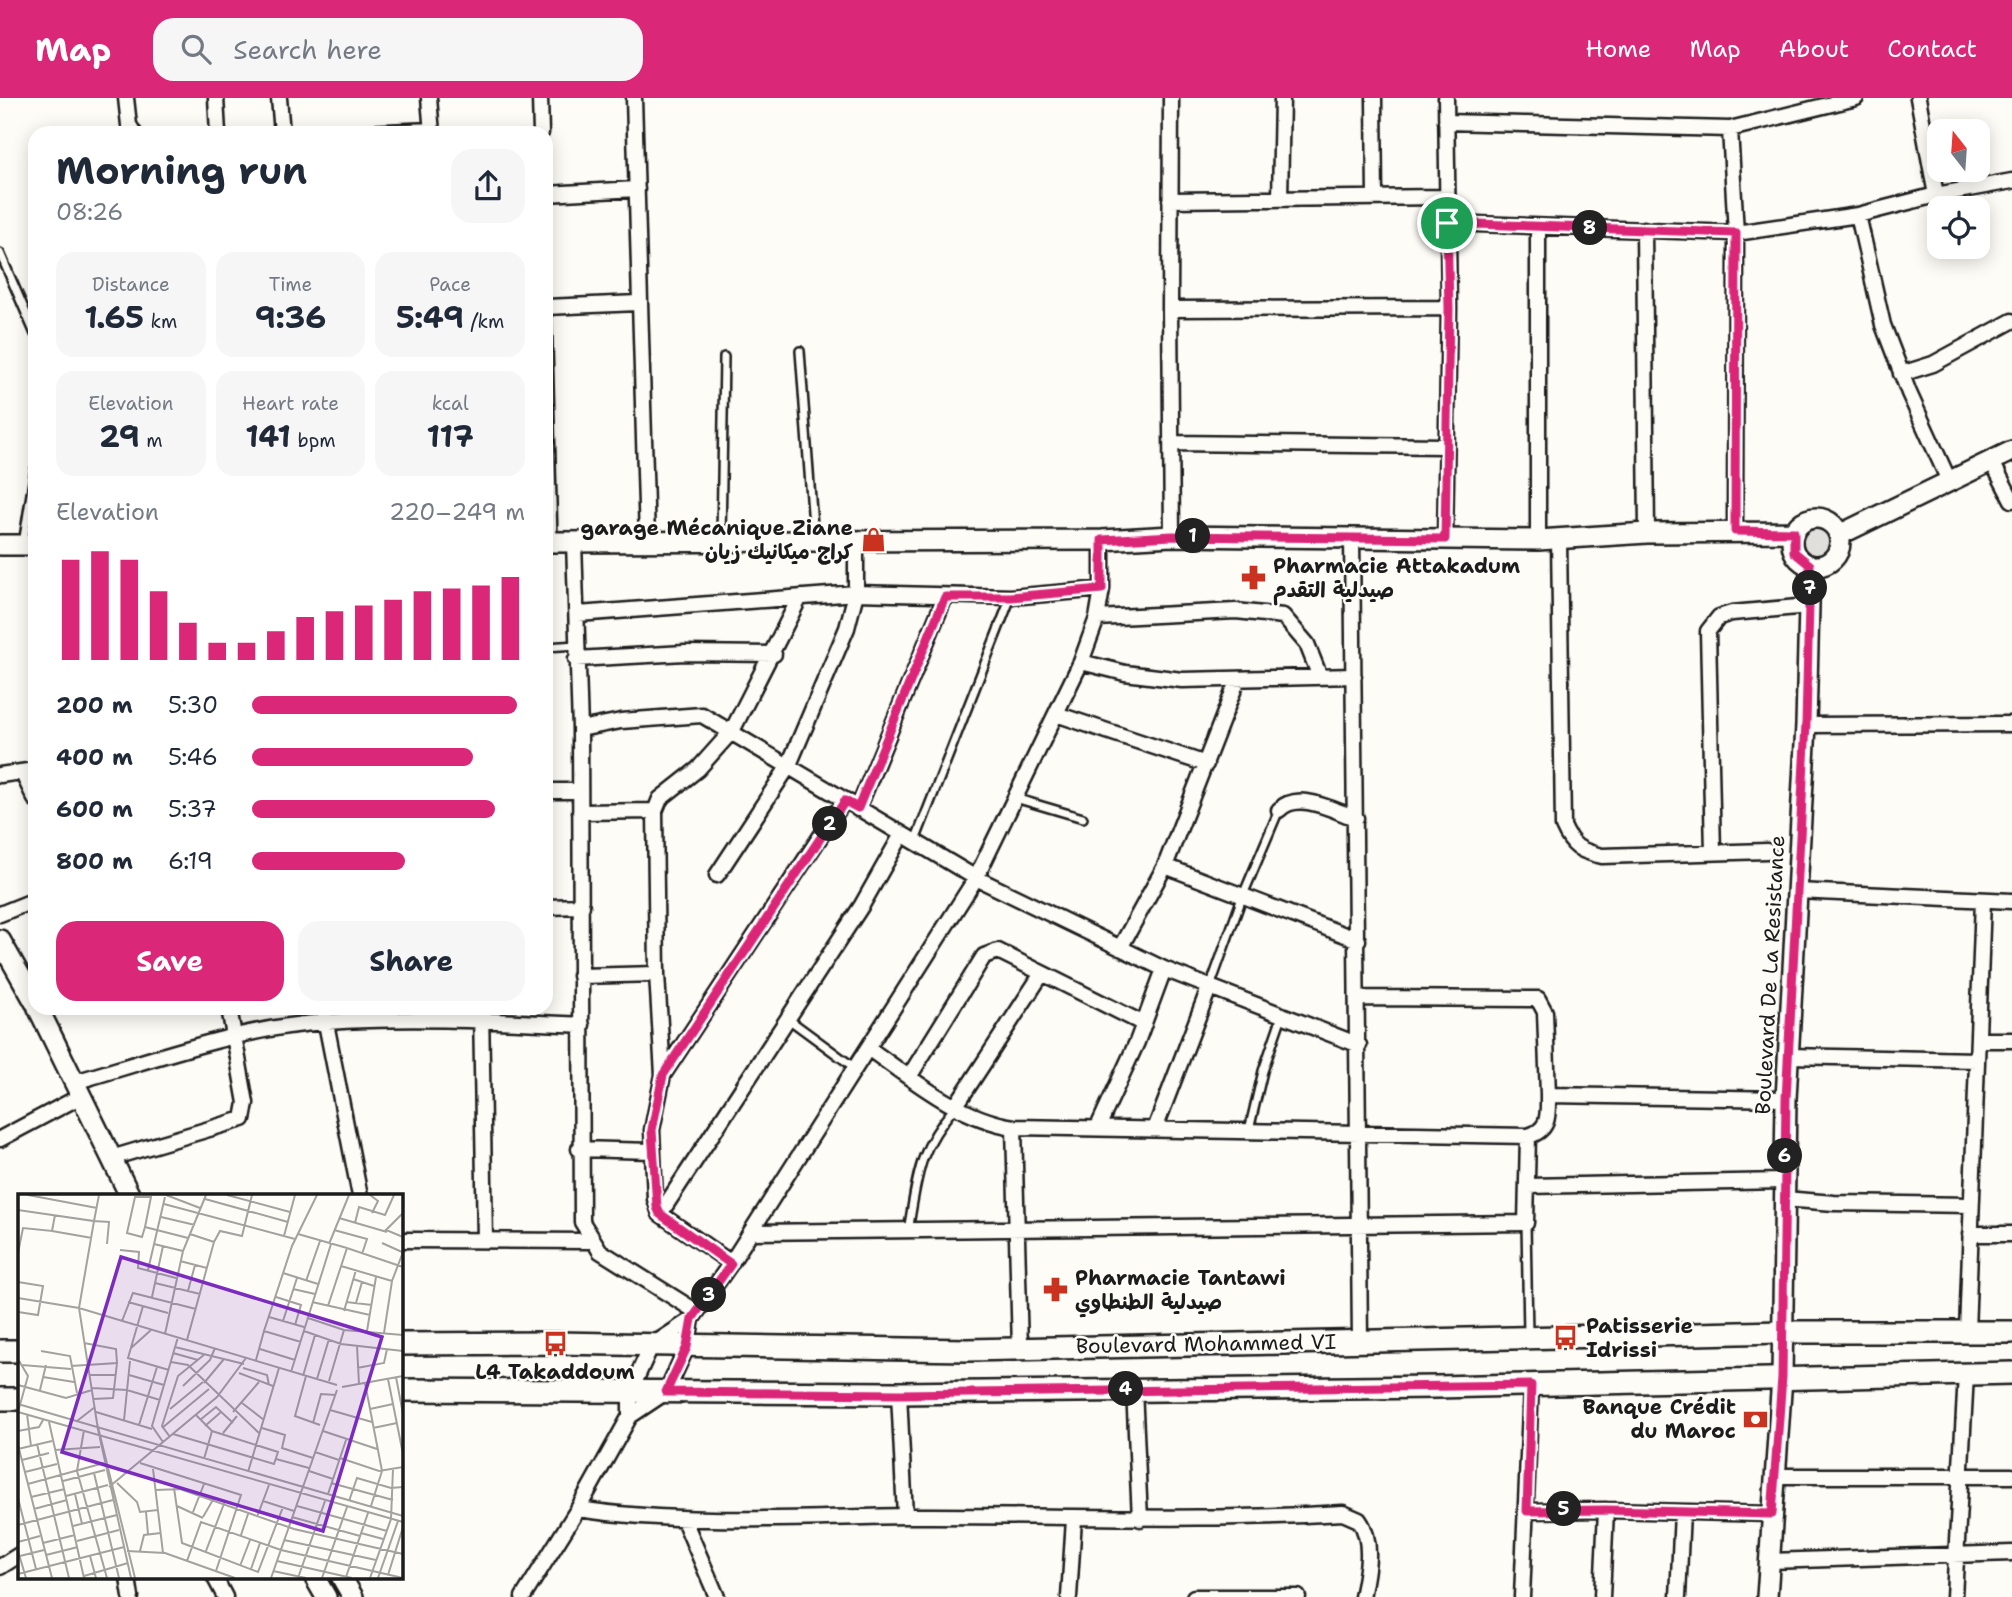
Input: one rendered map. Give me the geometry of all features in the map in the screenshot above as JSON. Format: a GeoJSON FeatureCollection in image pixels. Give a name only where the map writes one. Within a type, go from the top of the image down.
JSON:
{"type":"FeatureCollection","features":[{"type":"Feature","properties":{"kind":"main road","name":"Boulevard Mohammed VI"},"geometry":{"type":"LineString","coordinates":[[402,1344],[555,1343],[687,1347],[1020,1349],[1783,1332],[2012,1332]]}},
{"type":"Feature","properties":{"kind":"main road"},"geometry":{"type":"LineString","coordinates":[[0,1351],[18,1351]]}},
{"type":"Feature","properties":{"kind":"main road","name":"Boulevard Mohammed VI"},"geometry":{"type":"LineString","coordinates":[[402,1390],[900,1394],[1531,1385],[2012,1373]]}},
{"type":"Feature","properties":{"kind":"main road"},"geometry":{"type":"LineString","coordinates":[[0,1399],[18,1399]]}},
{"type":"Feature","properties":{"kind":"street"},"geometry":{"type":"LineString","coordinates":[[127,98],[130,126]]}},
{"type":"Feature","properties":{"kind":"street"},"geometry":{"type":"LineString","coordinates":[[216,98],[218,126]]}},
{"type":"Feature","properties":{"kind":"street"},"geometry":{"type":"LineString","coordinates":[[279,98],[281,126]]}},
{"type":"Feature","properties":{"kind":"street"},"geometry":{"type":"LineString","coordinates":[[429,98],[431,126]]}},
{"type":"Feature","properties":{"kind":"street"},"geometry":{"type":"LineString","coordinates":[[540,98],[541,126]]}},
{"type":"Feature","properties":{"kind":"street"},"geometry":{"type":"LineString","coordinates":[[634,98],[647,540]]}},
{"type":"Feature","properties":{"kind":"street"},"geometry":{"type":"LineString","coordinates":[[1171,98],[1172,536]]}},
{"type":"Feature","properties":{"kind":"street"},"geometry":{"type":"LineString","coordinates":[[1280,199],[1282,98]]}},
{"type":"Feature","properties":{"kind":"street"},"geometry":{"type":"LineString","coordinates":[[1374,98],[1375,198]]}},
{"type":"Feature","properties":{"kind":"street"},"geometry":{"type":"LineString","coordinates":[[1445,539],[1449,309],[1446,98]]}},
{"type":"Feature","properties":{"kind":"street"},"geometry":{"type":"LineString","coordinates":[[1447,122],[1730,129],[1856,98]]}},
{"type":"Feature","properties":{"kind":"street"},"geometry":{"type":"LineString","coordinates":[[1918,98],[1936,195]]}},
{"type":"Feature","properties":{"kind":"street"},"geometry":{"type":"LineString","coordinates":[[1730,129],[1736,233],[1735,531]]}},
{"type":"Feature","properties":{"kind":"street"},"geometry":{"type":"LineString","coordinates":[[1447,223],[1736,233],[1858,215],[1936,195],[2012,181]]}},
{"type":"Feature","properties":{"kind":"street"},"geometry":{"type":"LineString","coordinates":[[553,194],[637,189]]}},
{"type":"Feature","properties":{"kind":"street"},"geometry":{"type":"LineString","coordinates":[[1170,200],[1446,197]]}},
{"type":"Feature","properties":{"kind":"street"},"geometry":{"type":"LineString","coordinates":[[1858,215],[1883,325],[1901,374],[1950,483]]}},
{"type":"Feature","properties":{"kind":"street"},"geometry":{"type":"LineString","coordinates":[[1538,226],[1538,540]]}},
{"type":"Feature","properties":{"kind":"street"},"geometry":{"type":"LineString","coordinates":[[1644,229],[1647,533]]}},
{"type":"Feature","properties":{"kind":"street"},"geometry":{"type":"LineString","coordinates":[[553,307],[638,303]]}},
{"type":"Feature","properties":{"kind":"street"},"geometry":{"type":"LineString","coordinates":[[1170,309],[1449,309]]}},
{"type":"Feature","properties":{"kind":"street"},"geometry":{"type":"LineString","coordinates":[[1901,374],[1933,364],[2012,321]]}},
{"type":"Feature","properties":{"kind":"street"},"geometry":{"type":"LineString","coordinates":[[1172,443],[1446,446]]}},
{"type":"Feature","properties":{"kind":"street"},"geometry":{"type":"LineString","coordinates":[[1839,535],[2012,451]]}},
{"type":"Feature","properties":{"kind":"street"},"geometry":{"type":"LineString","coordinates":[[1992,462],[2012,500]]}},
{"type":"Feature","properties":{"kind":"street"},"geometry":{"type":"LineString","coordinates":[[1814,518],[1829,522],[1839,535],[1840,543],[1834,558],[1818,566],[1810,565],[1794,552],[1794,532],[1799,525],[1814,518]]}},
{"type":"Feature","properties":{"kind":"street"},"geometry":{"type":"LineString","coordinates":[[553,542],[721,539],[1102,540],[1172,536],[1538,540],[1647,533],[1794,532]]}},
{"type":"Feature","properties":{"kind":"street"},"geometry":{"type":"LineString","coordinates":[[1352,537],[1359,940],[1360,1340]]}},
{"type":"Feature","properties":{"kind":"street"},"geometry":{"type":"LineString","coordinates":[[1559,539],[1563,827],[1571,844],[1581,852],[1602,856],[1767,851]]}},
{"type":"Feature","properties":{"kind":"street"},"geometry":{"type":"LineString","coordinates":[[717,875],[788,767],[848,628],[856,593],[856,540]]}},
{"type":"Feature","properties":{"kind":"street"},"geometry":{"type":"LineString","coordinates":[[630,1416],[630,1392],[652,1346],[694,1316],[731,1264],[976,878],[1081,662],[1097,618],[1102,589],[1102,540]]}},
{"type":"Feature","properties":{"kind":"street"},"geometry":{"type":"LineString","coordinates":[[574,542],[580,729],[582,1025],[579,1149],[582,1222],[591,1241],[611,1260],[694,1316]]}},
{"type":"Feature","properties":{"kind":"street"},"geometry":{"type":"LineString","coordinates":[[0,545],[28,545]]}},
{"type":"Feature","properties":{"kind":"street","name":"Boulevard De La Resistance"},"geometry":{"type":"LineString","coordinates":[[1767,1597],[1782,1377],[1786,1099],[1806,724],[1810,565]]}},
{"type":"Feature","properties":{"kind":"street"},"geometry":{"type":"LineString","coordinates":[[578,614],[856,593],[1011,597],[1102,589]]}},
{"type":"Feature","properties":{"kind":"street"},"geometry":{"type":"LineString","coordinates":[[663,1075],[851,805],[945,597]]}},
{"type":"Feature","properties":{"kind":"street"},"geometry":{"type":"LineString","coordinates":[[731,1264],[660,1214],[653,1189],[654,1114],[663,1075],[657,974],[654,811],[660,799],[698,769],[732,731],[774,654],[800,598]]}},
{"type":"Feature","properties":{"kind":"street"},"geometry":{"type":"LineString","coordinates":[[1713,853],[1708,631],[1719,617],[1732,613],[1809,606]]}},
{"type":"Feature","properties":{"kind":"street"},"geometry":{"type":"LineString","coordinates":[[1097,618],[1153,613],[1236,611],[1283,616],[1307,644],[1320,677]]}},
{"type":"Feature","properties":{"kind":"street"},"geometry":{"type":"LineString","coordinates":[[576,652],[774,654]]}},
{"type":"Feature","properties":{"kind":"street"},"geometry":{"type":"LineString","coordinates":[[1081,662],[1125,673],[1182,680],[1354,676]]}},
{"type":"Feature","properties":{"kind":"street"},"geometry":{"type":"LineString","coordinates":[[1120,948],[1165,866],[1238,679]]}},
{"type":"Feature","properties":{"kind":"street"},"geometry":{"type":"LineString","coordinates":[[580,729],[621,721],[702,715],[908,840],[976,878],[1209,988],[1359,1045]]}},
{"type":"Feature","properties":{"kind":"street"},"geometry":{"type":"LineString","coordinates":[[1056,715],[1206,764]]}},
{"type":"Feature","properties":{"kind":"street"},"geometry":{"type":"LineString","coordinates":[[1806,724],[2012,724]]}},
{"type":"Feature","properties":{"kind":"street"},"geometry":{"type":"LineString","coordinates":[[0,775],[28,771]]}},
{"type":"Feature","properties":{"kind":"street"},"geometry":{"type":"LineString","coordinates":[[553,791],[580,790]]}},
{"type":"Feature","properties":{"kind":"street"},"geometry":{"type":"LineString","coordinates":[[1279,810],[1287,802],[1300,801],[1356,818]]}},
{"type":"Feature","properties":{"kind":"street"},"geometry":{"type":"LineString","coordinates":[[580,812],[654,811]]}},
{"type":"Feature","properties":{"kind":"street"},"geometry":{"type":"LineString","coordinates":[[660,1214],[787,1018],[908,840]]}},
{"type":"Feature","properties":{"kind":"street"},"geometry":{"type":"LineString","coordinates":[[1165,866],[1359,940]]}},
{"type":"Feature","properties":{"kind":"street"},"geometry":{"type":"LineString","coordinates":[[1797,891],[2012,901]]}},
{"type":"Feature","properties":{"kind":"street"},"geometry":{"type":"LineString","coordinates":[[1967,1332],[1983,900]]}},
{"type":"Feature","properties":{"kind":"street"},"geometry":{"type":"LineString","coordinates":[[0,914],[28,903]]}},
{"type":"Feature","properties":{"kind":"street"},"geometry":{"type":"LineString","coordinates":[[553,907],[582,906]]}},
{"type":"Feature","properties":{"kind":"street"},"geometry":{"type":"LineString","coordinates":[[0,940],[28,988]]}},
{"type":"Feature","properties":{"kind":"street"},"geometry":{"type":"LineString","coordinates":[[909,1077],[986,954],[998,951],[1041,975],[1144,1024]]}},
{"type":"Feature","properties":{"kind":"street"},"geometry":{"type":"LineString","coordinates":[[1098,1127],[1144,1024],[1164,968]]}},
{"type":"Feature","properties":{"kind":"street"},"geometry":{"type":"LineString","coordinates":[[580,976],[657,974]]}},
{"type":"Feature","properties":{"kind":"street"},"geometry":{"type":"LineString","coordinates":[[956,1107],[1041,975]]}},
{"type":"Feature","properties":{"kind":"street"},"geometry":{"type":"LineString","coordinates":[[1155,1129],[1209,988]]}},
{"type":"Feature","properties":{"kind":"street"},"geometry":{"type":"LineString","coordinates":[[868,1048],[956,1107],[992,1122],[1014,1127],[1528,1136],[1538,1133],[1547,1122],[1545,1012],[1538,999],[1359,998]]}},
{"type":"Feature","properties":{"kind":"street"},"geometry":{"type":"LineString","coordinates":[[42,1015],[129,1194]]}},
{"type":"Feature","properties":{"kind":"street"},"geometry":{"type":"LineString","coordinates":[[111,1158],[243,1119],[246,1103],[230,1015]]}},
{"type":"Feature","properties":{"kind":"street"},"geometry":{"type":"LineString","coordinates":[[0,1139],[78,1089],[234,1037],[324,1015],[360,1194]]}},
{"type":"Feature","properties":{"kind":"street"},"geometry":{"type":"LineString","coordinates":[[481,1015],[485,1241]]}},
{"type":"Feature","properties":{"kind":"street"},"geometry":{"type":"LineString","coordinates":[[490,1015],[582,1025]]}},
{"type":"Feature","properties":{"kind":"street"},"geometry":{"type":"LineString","coordinates":[[1978,1040],[2012,1040]]}},
{"type":"Feature","properties":{"kind":"street"},"geometry":{"type":"LineString","coordinates":[[1788,1056],[1977,1060]]}},
{"type":"Feature","properties":{"kind":"street"},"geometry":{"type":"LineString","coordinates":[[1548,1095],[1581,1098],[1786,1099]]}},
{"type":"Feature","properties":{"kind":"street"},"geometry":{"type":"LineString","coordinates":[[1014,1127],[1020,1349]]}},
{"type":"Feature","properties":{"kind":"street"},"geometry":{"type":"LineString","coordinates":[[751,1232],[1526,1223],[1528,1136]]}},
{"type":"Feature","properties":{"kind":"street"},"geometry":{"type":"LineString","coordinates":[[579,1149],[652,1151]]}},
{"type":"Feature","properties":{"kind":"street"},"geometry":{"type":"LineString","coordinates":[[1527,1186],[1784,1190],[1834,1203],[1971,1205]]}},
{"type":"Feature","properties":{"kind":"street"},"geometry":{"type":"LineString","coordinates":[[1970,1234],[2012,1234]]}},
{"type":"Feature","properties":{"kind":"street"},"geometry":{"type":"LineString","coordinates":[[402,1240],[591,1241]]}},
{"type":"Feature","properties":{"kind":"street"},"geometry":{"type":"LineString","coordinates":[[523,1597],[578,1509],[630,1416],[666,1392],[687,1347],[694,1316]]}},
{"type":"Feature","properties":{"kind":"street"},"geometry":{"type":"LineString","coordinates":[[1954,1597],[1958,1478],[1966,1374]]}},
{"type":"Feature","properties":{"kind":"street"},"geometry":{"type":"LineString","coordinates":[[1522,1597],[1531,1385]]}},
{"type":"Feature","properties":{"kind":"street"},"geometry":{"type":"LineString","coordinates":[[1134,1389],[1139,1519]]}},
{"type":"Feature","properties":{"kind":"street"},"geometry":{"type":"LineString","coordinates":[[900,1394],[905,1516]]}},
{"type":"Feature","properties":{"kind":"street"},"geometry":{"type":"LineString","coordinates":[[1775,1476],[2012,1476]]}},
{"type":"Feature","properties":{"kind":"street"},"geometry":{"type":"LineString","coordinates":[[578,1509],[684,1520],[905,1516],[1139,1519],[1352,1515],[1364,1526],[1366,1536],[1367,1568],[1362,1597]]}},
{"type":"Feature","properties":{"kind":"street"},"geometry":{"type":"LineString","coordinates":[[1602,1597],[1606,1510]]}},
{"type":"Feature","properties":{"kind":"street"},"geometry":{"type":"LineString","coordinates":[[1527,1511],[1772,1514]]}},
{"type":"Feature","properties":{"kind":"street"},"geometry":{"type":"LineString","coordinates":[[1678,1597],[1682,1512]]}},
{"type":"Feature","properties":{"kind":"street"},"geometry":{"type":"LineString","coordinates":[[1069,1597],[1074,1519]]}},
{"type":"Feature","properties":{"kind":"street"},"geometry":{"type":"LineString","coordinates":[[684,1520],[717,1597]]}},
{"type":"Feature","properties":{"kind":"street"},"geometry":{"type":"LineString","coordinates":[[1769,1560],[2012,1553]]}},
{"type":"Feature","properties":{"kind":"street"},"geometry":{"type":"LineString","coordinates":[[0,1567],[18,1556]]}},
{"type":"Feature","properties":{"kind":"street"},"geometry":{"type":"LineString","coordinates":[[216,1580],[225,1597]]}},
{"type":"Feature","properties":{"kind":"street"},"geometry":{"type":"LineString","coordinates":[[343,1580],[353,1597]]}},
{"type":"Feature","properties":{"kind":"street"},"geometry":{"type":"LineString","coordinates":[[1194,1597],[1298,1597]]}},
{"type":"Feature","properties":{"kind":"lane"},"geometry":{"type":"LineString","coordinates":[[0,253],[28,318]]}},
{"type":"Feature","properties":{"kind":"lane"},"geometry":{"type":"LineString","coordinates":[[800,351],[814,540]]}},
{"type":"Feature","properties":{"kind":"lane"},"geometry":{"type":"LineString","coordinates":[[721,539],[724,357]]}},
{"type":"Feature","properties":{"kind":"lane"},"geometry":{"type":"LineString","coordinates":[[908,840],[1011,597]]}},
{"type":"Feature","properties":{"kind":"lane"},"geometry":{"type":"LineString","coordinates":[[553,647],[576,652]]}},
{"type":"Feature","properties":{"kind":"lane"},"geometry":{"type":"LineString","coordinates":[[1015,797],[1083,818]]}},
{"type":"Feature","properties":{"kind":"lane"},"geometry":{"type":"LineString","coordinates":[[1209,988],[1243,895],[1279,810]]}},
{"type":"Feature","properties":{"kind":"lane"},"geometry":{"type":"LineString","coordinates":[[1249,1130],[1263,1071],[1282,1016]]}},
{"type":"Feature","properties":{"kind":"lane"},"geometry":{"type":"LineString","coordinates":[[787,1018],[855,1068]]}},
{"type":"Feature","properties":{"kind":"lane"},"geometry":{"type":"LineString","coordinates":[[908,1231],[923,1154],[929,1139],[956,1107]]}},
{"type":"Feature","properties":{"kind":"lane"},"geometry":{"type":"LineString","coordinates":[[1526,1223],[1528,1338]]}},
{"type":"Feature","properties":{"kind":"shaded area"},"geometry":{"type":"Polygon","coordinates":[[[1816,523],[1830,528],[1835,542],[1830,556],[1816,561],[1802,556],[1797,542],[1802,528],[1816,523]]]}},
{"type":"Feature","properties":{"kind":"place","name":"garage Mécanique Ziane كراج ميكانيك زيان"},"geometry":{"type":"Point","coordinates":[873,540]}},
{"type":"Feature","properties":{"kind":"place","name":"Pharmacie Attakadum صيدلية التقدم"},"geometry":{"type":"Point","coordinates":[1253,578]}},
{"type":"Feature","properties":{"kind":"place","name":"Pharmacie Tantawi صيدلية الطنطاوي"},"geometry":{"type":"Point","coordinates":[1055,1290]}},
{"type":"Feature","properties":{"kind":"place","name":"Patisserie Idrissi"},"geometry":{"type":"Point","coordinates":[1566,1338]}},
{"type":"Feature","properties":{"kind":"place","name":"L4 Takaddoum"},"geometry":{"type":"Point","coordinates":[555,1343]}},
{"type":"Feature","properties":{"kind":"place","name":"Banque Crédit du Maroc"},"geometry":{"type":"Point","coordinates":[1756,1419]}},
{"type":"Feature","properties":{"kind":"route"},"geometry":{"type":"LineString","coordinates":[[1447,223],[1736,233],[1735,531],[1794,532],[1794,552],[1804,563],[1810,565],[1806,724],[1786,1099],[1782,1377],[1772,1514],[1567,1509],[1527,1511],[1531,1385],[1015,1390],[900,1394],[666,1392],[687,1347],[692,1319],[731,1264],[660,1214],[657,1207],[653,1189],[652,1130],[663,1075],[845,801],[858,808],[945,597],[1011,597],[1102,589],[1102,540],[1172,536],[1445,539],[1449,309],[1447,223]]}}]}
